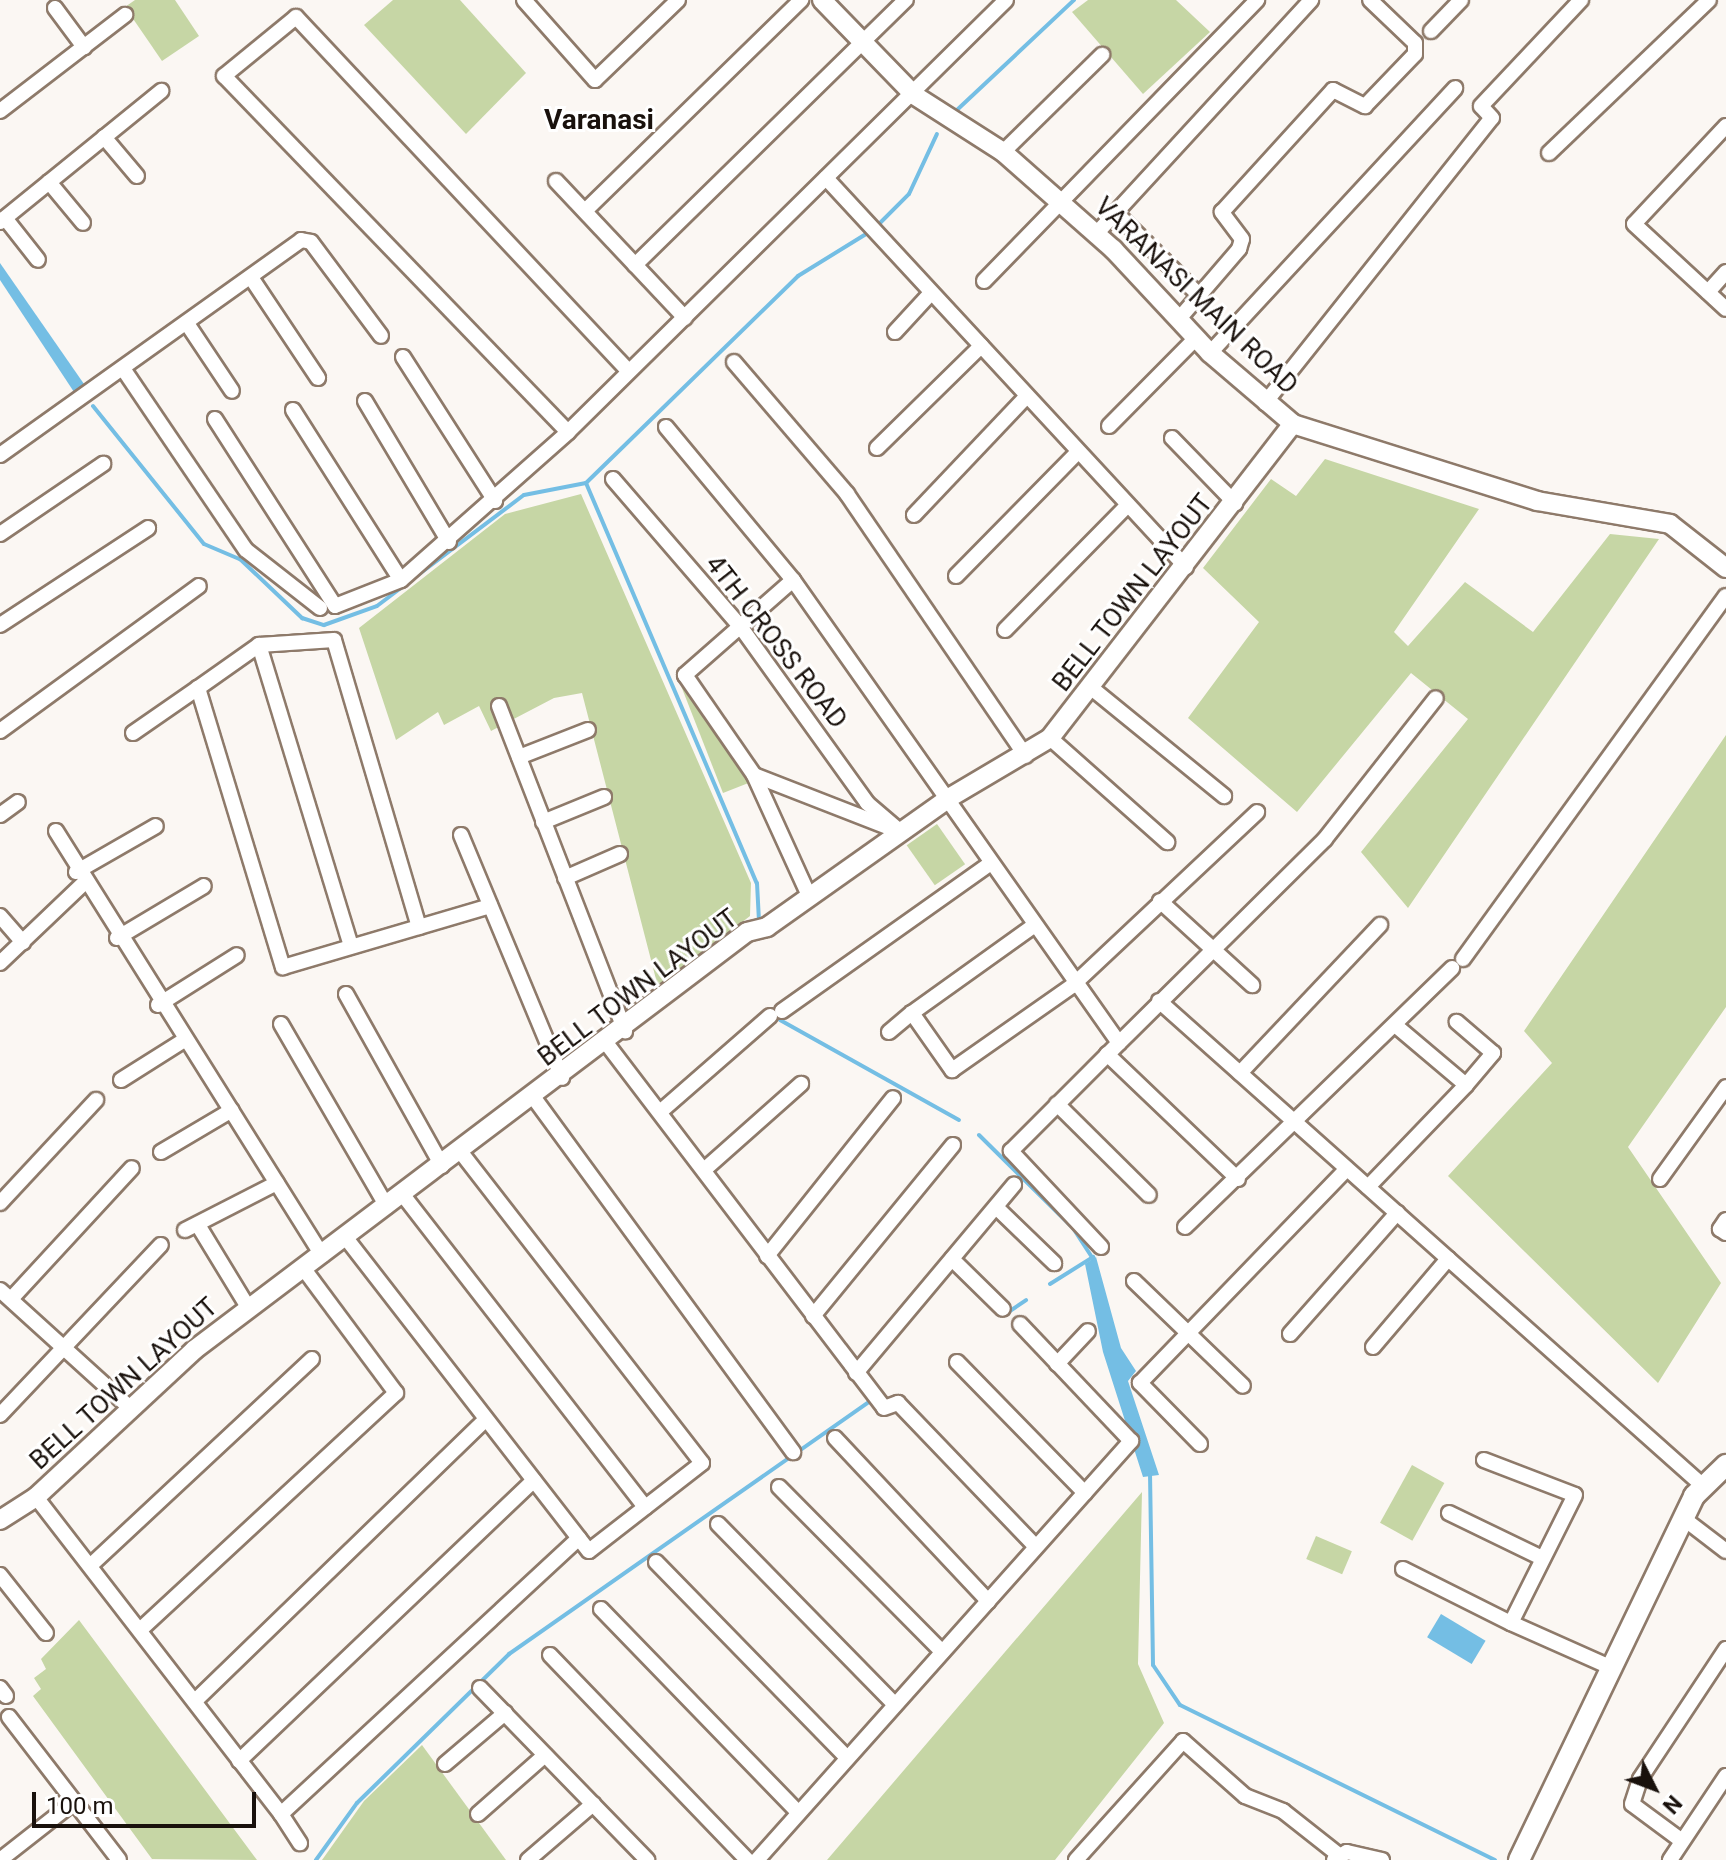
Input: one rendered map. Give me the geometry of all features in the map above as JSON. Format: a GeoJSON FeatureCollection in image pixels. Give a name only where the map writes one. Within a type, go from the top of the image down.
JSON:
{"type":"FeatureCollection","features":[{"type":"Feature","properties":{"kind":"main road"},"geometry":{"type":"LineString","coordinates":[[1519,1860],[1683,1518],[1702,1485],[1726,1465]]}},
{"type":"Feature","properties":{"kind":"street"},"geometry":{"type":"LineString","coordinates":[[524,0],[595,80],[678,0]]}},
{"type":"Feature","properties":{"kind":"street"},"geometry":{"type":"LineString","coordinates":[[586,210],[801,0]]}},
{"type":"Feature","properties":{"kind":"street","name":"VARANASI MAIN ROAD"},"geometry":{"type":"LineString","coordinates":[[822,0],[914,95],[1003,152],[1096,234],[1195,339],[1265,403],[1293,424],[1523,498],[1670,524],[1726,568]]}},
{"type":"Feature","properties":{"kind":"street"},"geometry":{"type":"LineString","coordinates":[[635,265],[865,44],[906,0]]}},
{"type":"Feature","properties":{"kind":"street"},"geometry":{"type":"LineString","coordinates":[[215,419],[335,606],[401,580],[449,542],[568,432],[628,370],[914,95],[1006,0]]}},
{"type":"Feature","properties":{"kind":"street"},"geometry":{"type":"LineString","coordinates":[[984,281],[1057,201],[1257,0]]}},
{"type":"Feature","properties":{"kind":"street"},"geometry":{"type":"LineString","coordinates":[[1096,234],[1311,0]]}},
{"type":"Feature","properties":{"kind":"street"},"geometry":{"type":"LineString","coordinates":[[1178,320],[1242,239],[1222,212],[1333,90],[1365,106],[1415,54],[1415,43],[1370,0]]}},
{"type":"Feature","properties":{"kind":"street"},"geometry":{"type":"LineString","coordinates":[[1431,31],[1461,0]]}},
{"type":"Feature","properties":{"kind":"street"},"geometry":{"type":"LineString","coordinates":[[1265,403],[1492,118],[1481,106],[1581,0]]}},
{"type":"Feature","properties":{"kind":"street"},"geometry":{"type":"LineString","coordinates":[[1549,153],[1709,0]]}},
{"type":"Feature","properties":{"kind":"street"},"geometry":{"type":"LineString","coordinates":[[55,8],[84,47]]}},
{"type":"Feature","properties":{"kind":"street"},"geometry":{"type":"LineString","coordinates":[[0,111],[125,15]]}},
{"type":"Feature","properties":{"kind":"street"},"geometry":{"type":"LineString","coordinates":[[568,432],[224,76],[296,17],[628,370]]}},
{"type":"Feature","properties":{"kind":"street"},"geometry":{"type":"LineString","coordinates":[[1003,152],[1102,55]]}},
{"type":"Feature","properties":{"kind":"street"},"geometry":{"type":"LineString","coordinates":[[1210,353],[1455,88]]}},
{"type":"Feature","properties":{"kind":"street"},"geometry":{"type":"LineString","coordinates":[[38,260],[2,220],[161,91]]}},
{"type":"Feature","properties":{"kind":"street"},"geometry":{"type":"LineString","coordinates":[[1726,126],[1634,224],[1726,309]]}},
{"type":"Feature","properties":{"kind":"street"},"geometry":{"type":"LineString","coordinates":[[104,137],[137,176]]}},
{"type":"Feature","properties":{"kind":"street"},"geometry":{"type":"LineString","coordinates":[[826,178],[1186,567]]}},
{"type":"Feature","properties":{"kind":"street"},"geometry":{"type":"LineString","coordinates":[[556,181],[685,318]]}},
{"type":"Feature","properties":{"kind":"street"},"geometry":{"type":"LineString","coordinates":[[49,182],[83,223]]}},
{"type":"Feature","properties":{"kind":"street"},"geometry":{"type":"LineString","coordinates":[[1115,212],[1199,295]]}},
{"type":"Feature","properties":{"kind":"street"},"geometry":{"type":"LineString","coordinates":[[0,455],[188,325],[306,238],[381,336]]}},
{"type":"Feature","properties":{"kind":"street"},"geometry":{"type":"LineString","coordinates":[[1708,292],[1726,272]]}},
{"type":"Feature","properties":{"kind":"street"},"geometry":{"type":"LineString","coordinates":[[252,279],[318,378]]}},
{"type":"Feature","properties":{"kind":"street"},"geometry":{"type":"LineString","coordinates":[[895,332],[931,293]]}},
{"type":"Feature","properties":{"kind":"street"},"geometry":{"type":"LineString","coordinates":[[188,325],[232,391]]}},
{"type":"Feature","properties":{"kind":"street"},"geometry":{"type":"LineString","coordinates":[[1109,426],[1195,339]]}},
{"type":"Feature","properties":{"kind":"street"},"geometry":{"type":"LineString","coordinates":[[877,448],[981,346]]}},
{"type":"Feature","properties":{"kind":"street"},"geometry":{"type":"LineString","coordinates":[[403,357],[495,501]]}},
{"type":"Feature","properties":{"kind":"street"},"geometry":{"type":"LineString","coordinates":[[734,362],[847,494],[1026,756]]}},
{"type":"Feature","properties":{"kind":"street"},"geometry":{"type":"LineString","coordinates":[[124,370],[246,550],[320,608]]}},
{"type":"Feature","properties":{"kind":"street"},"geometry":{"type":"LineString","coordinates":[[914,515],[1027,396]]}},
{"type":"Feature","properties":{"kind":"street"},"geometry":{"type":"LineString","coordinates":[[365,401],[449,542]]}},
{"type":"Feature","properties":{"kind":"street"},"geometry":{"type":"LineString","coordinates":[[293,410],[401,580]]}},
{"type":"Feature","properties":{"kind":"street","name":"BELL TOWN LAYOUT"},"geometry":{"type":"LineString","coordinates":[[0,1520],[36,1497],[130,1408],[249,1309],[625,1031],[747,932],[767,927],[949,798],[1026,756],[1050,738],[1094,690],[1293,424]]}},
{"type":"Feature","properties":{"kind":"street"},"geometry":{"type":"LineString","coordinates":[[666,427],[793,580],[949,798],[1072,986],[1119,1043]]}},
{"type":"Feature","properties":{"kind":"street"},"geometry":{"type":"LineString","coordinates":[[1172,438],[1235,503]]}},
{"type":"Feature","properties":{"kind":"street"},"geometry":{"type":"LineString","coordinates":[[956,576],[1078,452]]}},
{"type":"Feature","properties":{"kind":"street"},"geometry":{"type":"LineString","coordinates":[[0,534],[103,464]]}},
{"type":"Feature","properties":{"kind":"street","name":"4TH CROSS ROAD"},"geometry":{"type":"LineString","coordinates":[[613,479],[740,626],[867,803],[901,832]]}},
{"type":"Feature","properties":{"kind":"street"},"geometry":{"type":"LineString","coordinates":[[1005,630],[1128,505]]}},
{"type":"Feature","properties":{"kind":"street"},"geometry":{"type":"LineString","coordinates":[[0,625],[148,528]]}},
{"type":"Feature","properties":{"kind":"street"},"geometry":{"type":"LineString","coordinates":[[793,580],[685,675],[754,775],[810,898]]}},
{"type":"Feature","properties":{"kind":"street"},"geometry":{"type":"LineString","coordinates":[[0,731],[199,586]]}},
{"type":"Feature","properties":{"kind":"street"},"geometry":{"type":"LineString","coordinates":[[1185,1227],[1296,1126],[1458,963],[1726,596]]}},
{"type":"Feature","properties":{"kind":"street"},"geometry":{"type":"LineString","coordinates":[[133,733],[259,645],[334,640],[419,927]]}},
{"type":"Feature","properties":{"kind":"street"},"geometry":{"type":"LineString","coordinates":[[259,645],[351,946]]}},
{"type":"Feature","properties":{"kind":"street"},"geometry":{"type":"LineString","coordinates":[[198,688],[283,967],[490,906]]}},
{"type":"Feature","properties":{"kind":"street"},"geometry":{"type":"LineString","coordinates":[[1094,690],[1224,796]]}},
{"type":"Feature","properties":{"kind":"street"},"geometry":{"type":"LineString","coordinates":[[1101,1247],[1011,1151],[1212,946],[1325,839],[1436,698]]}},
{"type":"Feature","properties":{"kind":"street"},"geometry":{"type":"LineString","coordinates":[[499,706],[625,1031]]}},
{"type":"Feature","properties":{"kind":"street"},"geometry":{"type":"LineString","coordinates":[[519,757],[588,730]]}},
{"type":"Feature","properties":{"kind":"street"},"geometry":{"type":"LineString","coordinates":[[1050,738],[1167,842]]}},
{"type":"Feature","properties":{"kind":"street"},"geometry":{"type":"LineString","coordinates":[[754,775],[901,832]]}},
{"type":"Feature","properties":{"kind":"street"},"geometry":{"type":"LineString","coordinates":[[543,822],[604,797]]}},
{"type":"Feature","properties":{"kind":"street"},"geometry":{"type":"LineString","coordinates":[[0,815],[18,802]]}},
{"type":"Feature","properties":{"kind":"street"},"geometry":{"type":"LineString","coordinates":[[912,1013],[952,1070],[1072,986],[1257,812]]}},
{"type":"Feature","properties":{"kind":"street"},"geometry":{"type":"LineString","coordinates":[[0,963],[80,878],[156,826]]}},
{"type":"Feature","properties":{"kind":"street"},"geometry":{"type":"LineString","coordinates":[[56,831],[80,878],[181,1042],[232,1110],[322,1255]]}},
{"type":"Feature","properties":{"kind":"street"},"geometry":{"type":"LineString","coordinates":[[461,835],[562,1078]]}},
{"type":"Feature","properties":{"kind":"street"},"geometry":{"type":"LineString","coordinates":[[565,878],[620,854]]}},
{"type":"Feature","properties":{"kind":"street"},"geometry":{"type":"LineString","coordinates":[[660,1112],[776,1013],[990,864]]}},
{"type":"Feature","properties":{"kind":"street"},"geometry":{"type":"LineString","coordinates":[[117,938],[204,886]]}},
{"type":"Feature","properties":{"kind":"street"},"geometry":{"type":"LineString","coordinates":[[1160,901],[1252,985]]}},
{"type":"Feature","properties":{"kind":"street"},"geometry":{"type":"LineString","coordinates":[[0,916],[23,942]]}},
{"type":"Feature","properties":{"kind":"street"},"geometry":{"type":"LineString","coordinates":[[1240,1073],[1380,925]]}},
{"type":"Feature","properties":{"kind":"street"},"geometry":{"type":"LineString","coordinates":[[889,1032],[1032,927]]}},
{"type":"Feature","properties":{"kind":"street"},"geometry":{"type":"LineString","coordinates":[[158,1005],[237,955]]}},
{"type":"Feature","properties":{"kind":"street"},"geometry":{"type":"LineString","coordinates":[[346,994],[442,1166]]}},
{"type":"Feature","properties":{"kind":"street"},"geometry":{"type":"LineString","coordinates":[[1159,1001],[1702,1485]]}},
{"type":"Feature","properties":{"kind":"street"},"geometry":{"type":"LineString","coordinates":[[1368,1187],[1493,1053],[1457,1022]]}},
{"type":"Feature","properties":{"kind":"street"},"geometry":{"type":"LineString","coordinates":[[281,1024],[387,1207]]}},
{"type":"Feature","properties":{"kind":"street"},"geometry":{"type":"LineString","coordinates":[[1395,1025],[1466,1085]]}},
{"type":"Feature","properties":{"kind":"street"},"geometry":{"type":"LineString","coordinates":[[121,1080],[181,1042]]}},
{"type":"Feature","properties":{"kind":"street"},"geometry":{"type":"LineString","coordinates":[[607,1044],[856,1373],[880,1401],[898,1403],[1036,1547]]}},
{"type":"Feature","properties":{"kind":"street"},"geometry":{"type":"LineString","coordinates":[[1107,1054],[1238,1179]]}},
{"type":"Feature","properties":{"kind":"street"},"geometry":{"type":"LineString","coordinates":[[704,1170],[801,1084]]}},
{"type":"Feature","properties":{"kind":"street"},"geometry":{"type":"LineString","coordinates":[[1660,1179],[1726,1087]]}},
{"type":"Feature","properties":{"kind":"street"},"geometry":{"type":"LineString","coordinates":[[534,1098],[793,1452]]}},
{"type":"Feature","properties":{"kind":"street"},"geometry":{"type":"LineString","coordinates":[[767,1256],[893,1098]]}},
{"type":"Feature","properties":{"kind":"street"},"geometry":{"type":"LineString","coordinates":[[0,1203],[96,1100]]}},
{"type":"Feature","properties":{"kind":"street"},"geometry":{"type":"LineString","coordinates":[[1057,1104],[1149,1195]]}},
{"type":"Feature","properties":{"kind":"street"},"geometry":{"type":"LineString","coordinates":[[161,1152],[232,1110]]}},
{"type":"Feature","properties":{"kind":"street"},"geometry":{"type":"LineString","coordinates":[[813,1316],[953,1145]]}},
{"type":"Feature","properties":{"kind":"street"},"geometry":{"type":"LineString","coordinates":[[346,1238],[589,1551],[702,1463],[461,1152]]}},
{"type":"Feature","properties":{"kind":"street"},"geometry":{"type":"LineString","coordinates":[[130,1408],[6,1294],[132,1168]]}},
{"type":"Feature","properties":{"kind":"street"},"geometry":{"type":"LineString","coordinates":[[1200,1444],[1140,1383],[1346,1170]]}},
{"type":"Feature","properties":{"kind":"street"},"geometry":{"type":"LineString","coordinates":[[249,1309],[191,1227],[277,1183]]}},
{"type":"Feature","properties":{"kind":"street"},"geometry":{"type":"LineString","coordinates":[[856,1373],[1014,1185]]}},
{"type":"Feature","properties":{"kind":"street"},"geometry":{"type":"LineString","coordinates":[[403,1195],[645,1507]]}},
{"type":"Feature","properties":{"kind":"street"},"geometry":{"type":"LineString","coordinates":[[996,1207],[1054,1263]]}},
{"type":"Feature","properties":{"kind":"street"},"geometry":{"type":"LineString","coordinates":[[1290,1334],[1397,1213]]}},
{"type":"Feature","properties":{"kind":"street"},"geometry":{"type":"LineString","coordinates":[[1726,1220],[1720,1229],[1726,1233]]}},
{"type":"Feature","properties":{"kind":"street"},"geometry":{"type":"LineString","coordinates":[[0,1415],[161,1245]]}},
{"type":"Feature","properties":{"kind":"street"},"geometry":{"type":"LineString","coordinates":[[952,1259],[1003,1309]]}},
{"type":"Feature","properties":{"kind":"street"},"geometry":{"type":"LineString","coordinates":[[1373,1347],[1448,1259]]}},
{"type":"Feature","properties":{"kind":"street"},"geometry":{"type":"LineString","coordinates":[[140,1630],[396,1393],[304,1269]]}},
{"type":"Feature","properties":{"kind":"street"},"geometry":{"type":"LineString","coordinates":[[1134,1281],[1243,1386]]}},
{"type":"Feature","properties":{"kind":"street"},"geometry":{"type":"LineString","coordinates":[[757,1860],[1131,1441],[1020,1324]]}},
{"type":"Feature","properties":{"kind":"street"},"geometry":{"type":"LineString","coordinates":[[1057,1364],[1088,1331]]}},
{"type":"Feature","properties":{"kind":"street"},"geometry":{"type":"LineString","coordinates":[[91,1565],[312,1359]]}},
{"type":"Feature","properties":{"kind":"street"},"geometry":{"type":"LineString","coordinates":[[957,1362],[1085,1493]]}},
{"type":"Feature","properties":{"kind":"street"},"geometry":{"type":"LineString","coordinates":[[195,1701],[486,1419]]}},
{"type":"Feature","properties":{"kind":"street"},"geometry":{"type":"LineString","coordinates":[[835,1438],[988,1601]]}},
{"type":"Feature","properties":{"kind":"street"},"geometry":{"type":"LineString","coordinates":[[1484,1460],[1575,1495],[1511,1623]]}},
{"type":"Feature","properties":{"kind":"street"},"geometry":{"type":"LineString","coordinates":[[239,1761],[534,1480]]}},
{"type":"Feature","properties":{"kind":"street"},"geometry":{"type":"LineString","coordinates":[[779,1487],[942,1652]]}},
{"type":"Feature","properties":{"kind":"street"},"geometry":{"type":"LineString","coordinates":[[36,1497],[195,1701],[300,1843]]}},
{"type":"Feature","properties":{"kind":"street"},"geometry":{"type":"LineString","coordinates":[[1449,1513],[1542,1558]]}},
{"type":"Feature","properties":{"kind":"street"},"geometry":{"type":"LineString","coordinates":[[1683,1518],[1726,1551]]}},
{"type":"Feature","properties":{"kind":"street"},"geometry":{"type":"LineString","coordinates":[[718,1524],[895,1705]]}},
{"type":"Feature","properties":{"kind":"street"},"geometry":{"type":"LineString","coordinates":[[281,1814],[579,1538]]}},
{"type":"Feature","properties":{"kind":"street"},"geometry":{"type":"LineString","coordinates":[[656,1562],[847,1758]]}},
{"type":"Feature","properties":{"kind":"street"},"geometry":{"type":"LineString","coordinates":[[1403,1569],[1511,1623],[1610,1667]]}},
{"type":"Feature","properties":{"kind":"street"},"geometry":{"type":"LineString","coordinates":[[0,1575],[46,1633]]}},
{"type":"Feature","properties":{"kind":"street"},"geometry":{"type":"LineString","coordinates":[[601,1609],[799,1813]]}},
{"type":"Feature","properties":{"kind":"street"},"geometry":{"type":"LineString","coordinates":[[1682,1841],[1632,1804],[1640,1779],[1726,1649]]}},
{"type":"Feature","properties":{"kind":"street"},"geometry":{"type":"LineString","coordinates":[[550,1655],[747,1860]]}},
{"type":"Feature","properties":{"kind":"street"},"geometry":{"type":"LineString","coordinates":[[480,1688],[647,1860]]}},
{"type":"Feature","properties":{"kind":"street"},"geometry":{"type":"LineString","coordinates":[[445,1764],[505,1713]]}},
{"type":"Feature","properties":{"kind":"street"},"geometry":{"type":"LineString","coordinates":[[9,1717],[119,1860]]}},
{"type":"Feature","properties":{"kind":"street"},"geometry":{"type":"LineString","coordinates":[[1076,1860],[1183,1741],[1245,1796],[1275,1806],[1336,1858],[1382,1860]]}},
{"type":"Feature","properties":{"kind":"street"},"geometry":{"type":"LineString","coordinates":[[478,1814],[545,1755]]}},
{"type":"Feature","properties":{"kind":"street"},"geometry":{"type":"LineString","coordinates":[[1670,1860],[1726,1776]]}},
{"type":"Feature","properties":{"kind":"street"},"geometry":{"type":"LineString","coordinates":[[0,1860],[74,1802]]}},
{"type":"Feature","properties":{"kind":"street"},"geometry":{"type":"LineString","coordinates":[[528,1860],[593,1804]]}},
{"type":"Feature","properties":{"kind":"green space"},"geometry":{"type":"Polygon","coordinates":[[[135,0],[175,0],[199,36],[162,61],[125,7],[135,0]]]}},
{"type":"Feature","properties":{"kind":"green space"},"geometry":{"type":"Polygon","coordinates":[[[393,0],[460,0],[526,73],[466,134],[364,25],[393,0]]]}},
{"type":"Feature","properties":{"kind":"green space"},"geometry":{"type":"Polygon","coordinates":[[[1088,0],[1176,0],[1210,32],[1143,94],[1072,12],[1088,0]]]}},
{"type":"Feature","properties":{"kind":"green space"},"geometry":{"type":"Polygon","coordinates":[[[1325,459],[1479,509],[1394,632],[1408,646],[1465,582],[1533,632],[1610,534],[1659,539],[1408,908],[1361,852],[1468,719],[1411,673],[1297,812],[1188,718],[1259,622],[1203,568],[1271,479],[1296,496],[1325,459]]]}},
{"type":"Feature","properties":{"kind":"green space"},"geometry":{"type":"Polygon","coordinates":[[[581,494],[751,883],[750,916],[658,987],[582,693],[554,698],[491,731],[479,706],[444,725],[438,712],[396,740],[359,628],[505,514],[581,494]]]}},
{"type":"Feature","properties":{"kind":"green space"},"geometry":{"type":"Polygon","coordinates":[[[676,673],[751,782],[723,793],[676,673]]]}},
{"type":"Feature","properties":{"kind":"green space"},"geometry":{"type":"Polygon","coordinates":[[[1726,735],[1726,1007],[1628,1147],[1721,1283],[1658,1383],[1448,1176],[1552,1063],[1524,1031],[1726,735]]]}},
{"type":"Feature","properties":{"kind":"green space"},"geometry":{"type":"Polygon","coordinates":[[[937,824],[965,864],[935,885],[907,845],[937,824]]]}},
{"type":"Feature","properties":{"kind":"green space"},"geometry":{"type":"Polygon","coordinates":[[[1412,1465],[1444,1483],[1412,1541],[1380,1523],[1412,1465]]]}},
{"type":"Feature","properties":{"kind":"green space"},"geometry":{"type":"Polygon","coordinates":[[[1142,1492],[1138,1664],[1164,1723],[1055,1860],[827,1860],[1142,1492]]]}},
{"type":"Feature","properties":{"kind":"green space"},"geometry":{"type":"Polygon","coordinates":[[[1316,1536],[1352,1551],[1342,1574],[1306,1559],[1316,1536]]]}},
{"type":"Feature","properties":{"kind":"green space"},"geometry":{"type":"Polygon","coordinates":[[[79,1620],[257,1860],[152,1859],[33,1696],[41,1689],[34,1678],[46,1669],[41,1659],[79,1620]]]}},
{"type":"Feature","properties":{"kind":"green space"},"geometry":{"type":"Polygon","coordinates":[[[422,1745],[506,1860],[322,1860],[364,1801],[422,1745]]]}},
{"type":"Feature","properties":{"kind":"water"},"geometry":{"type":"Polygon","coordinates":[[[0,263],[84,384],[74,392],[0,280],[0,263]]]}},
{"type":"Feature","properties":{"kind":"water"},"geometry":{"type":"Polygon","coordinates":[[[1096,1257],[1121,1348],[1136,1371],[1128,1381],[1159,1475],[1143,1477],[1103,1352],[1085,1264],[1096,1257]]]}},
{"type":"Feature","properties":{"kind":"water"},"geometry":{"type":"Polygon","coordinates":[[[1441,1614],[1486,1641],[1472,1664],[1427,1637],[1441,1614]]]}},
{"type":"Feature","properties":{"kind":"waterway"},"geometry":{"type":"LineString","coordinates":[[958,109],[1074,0]]}},
{"type":"Feature","properties":{"kind":"waterway"},"geometry":{"type":"LineString","coordinates":[[877,226],[909,194],[937,134]]}},
{"type":"Feature","properties":{"kind":"waterway"},"geometry":{"type":"LineString","coordinates":[[586,483],[798,276],[866,234]]}},
{"type":"Feature","properties":{"kind":"waterway"},"geometry":{"type":"LineString","coordinates":[[93,406],[204,544],[240,559],[302,618],[324,625],[377,606],[524,495],[586,483],[757,883],[759,922]]}},
{"type":"Feature","properties":{"kind":"waterway"},"geometry":{"type":"LineString","coordinates":[[780,1020],[959,1120]]}},
{"type":"Feature","properties":{"kind":"waterway"},"geometry":{"type":"LineString","coordinates":[[979,1135],[1073,1228],[1093,1259]]}},
{"type":"Feature","properties":{"kind":"waterway"},"geometry":{"type":"LineString","coordinates":[[1050,1284],[1093,1257]]}},
{"type":"Feature","properties":{"kind":"waterway"},"geometry":{"type":"LineString","coordinates":[[1007,1313],[1026,1300]]}},
{"type":"Feature","properties":{"kind":"waterway"},"geometry":{"type":"LineString","coordinates":[[316,1860],[357,1803],[509,1654],[872,1400]]}},
{"type":"Feature","properties":{"kind":"waterway"},"geometry":{"type":"LineString","coordinates":[[1150,1473],[1153,1665],[1180,1705],[1495,1860]]}},
{"type":"Feature","properties":{"kind":"district","name":"Varanasi"},"geometry":{"type":"Point","coordinates":[599,120]}}]}
